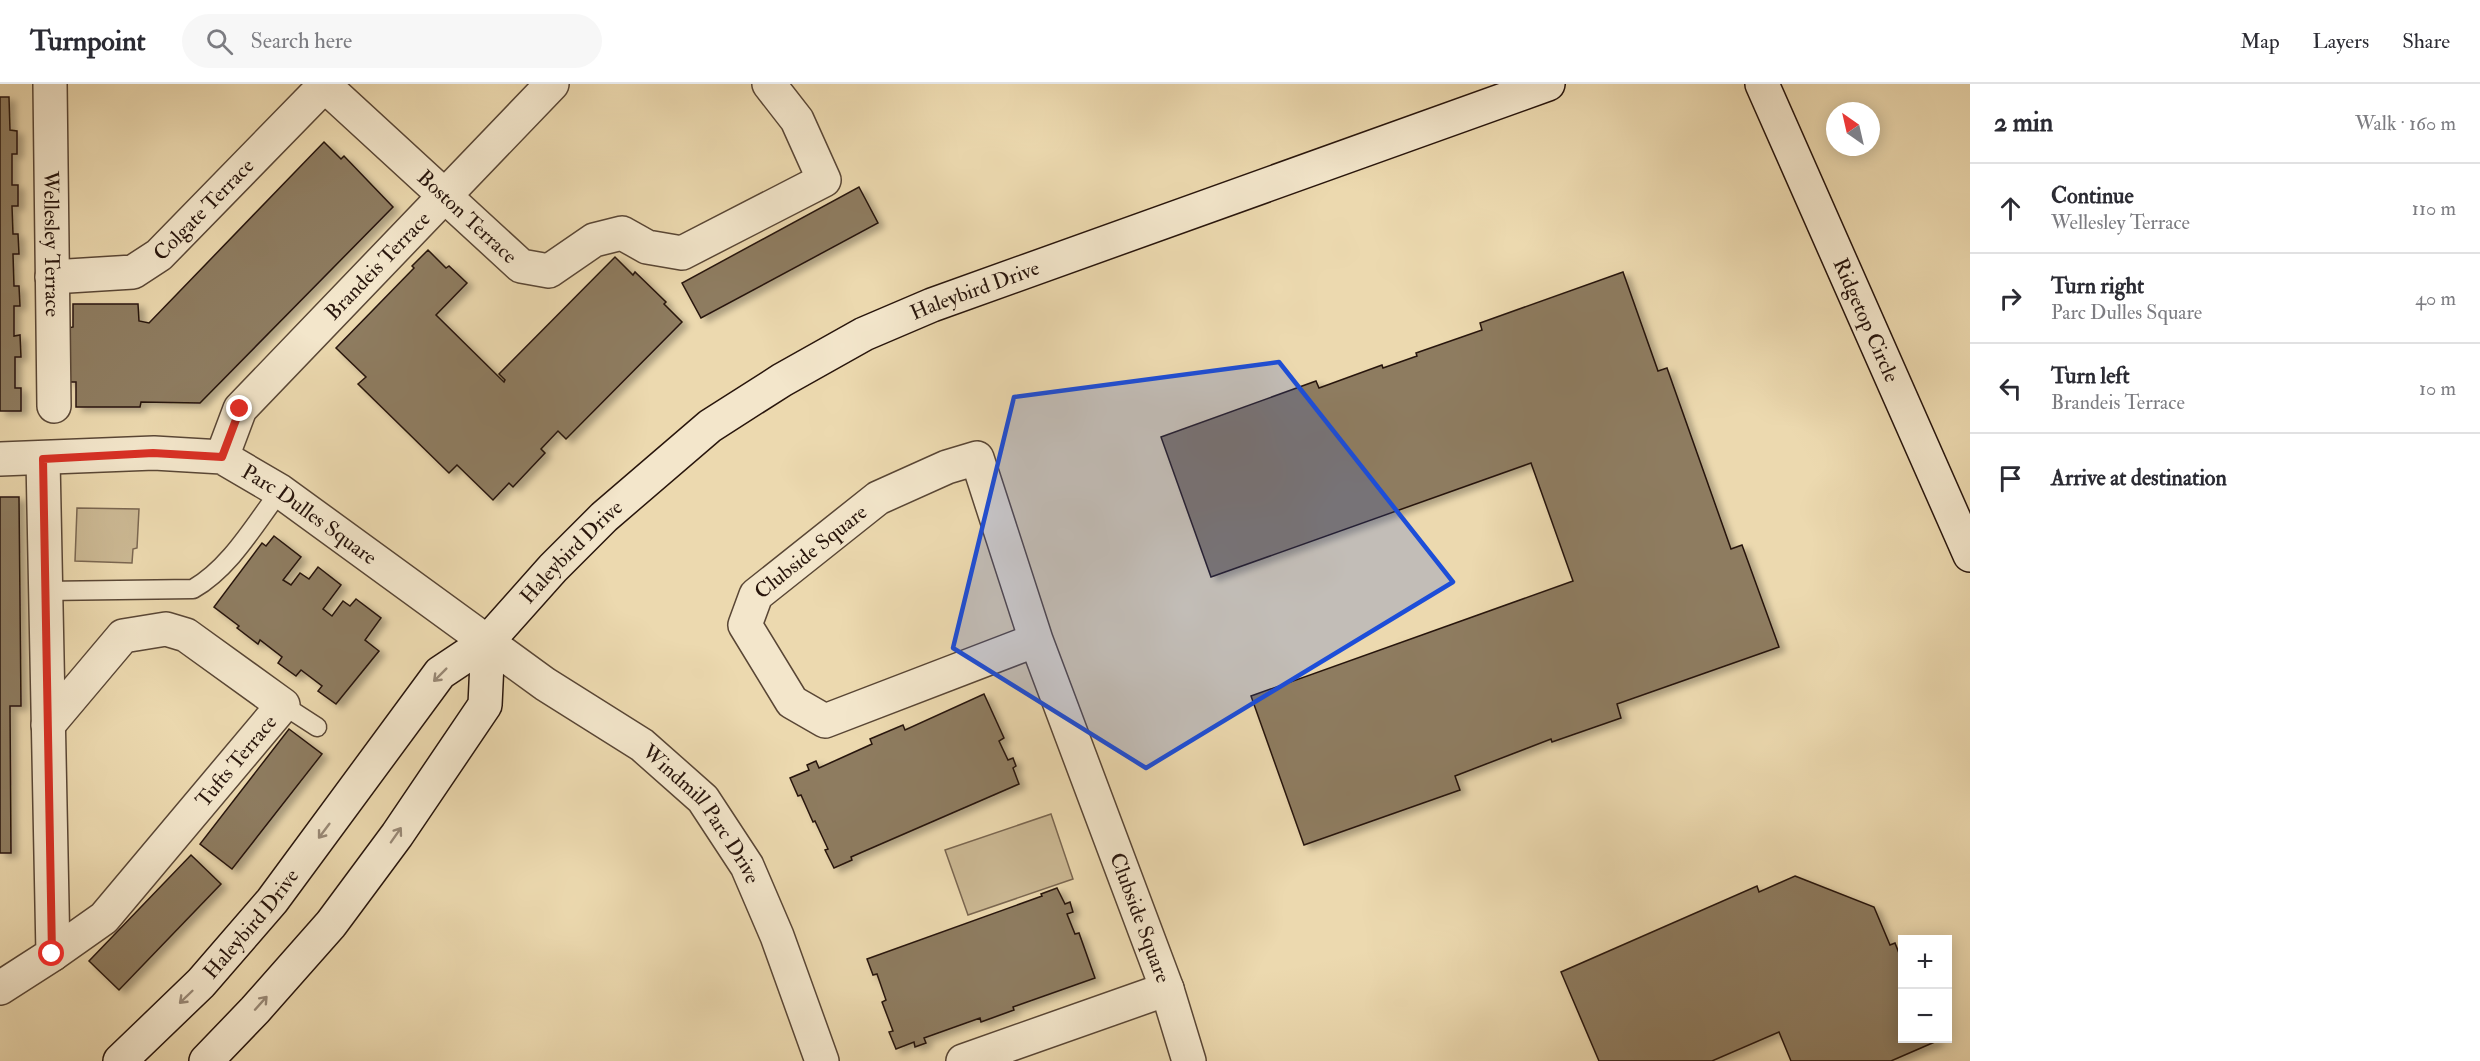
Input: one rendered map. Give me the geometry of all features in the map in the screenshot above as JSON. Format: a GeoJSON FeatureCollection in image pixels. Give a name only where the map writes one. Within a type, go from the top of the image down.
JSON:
{"type":"FeatureCollection","features":[{"type":"Feature","properties":{"kind":"street","name":"Wellesley Terrace"},"geometry":{"type":"LineString","coordinates":[[50,84],[54,406]]}},
{"type":"Feature","properties":{"kind":"street","name":"Brandeis Terrace"},"geometry":{"type":"LineString","coordinates":[[222,457],[240,409],[552,84]]}},
{"type":"Feature","properties":{"kind":"street","name":"Boston Terrace"},"geometry":{"type":"LineString","coordinates":[[324,85],[520,266],[549,272],[594,240],[622,233],[647,247],[682,253],[824,180],[797,120],[769,84]]}},
{"type":"Feature","properties":{"kind":"street","name":"Haleybird Drive"},"geometry":{"type":"LineString","coordinates":[[120,1061],[201,983],[272,901],[440,673],[488,641],[553,568],[604,517],[710,426],[782,380],[864,334],[932,305],[1548,84]]}},
{"type":"Feature","properties":{"kind":"street","name":"Ridgetop Circle"},"geometry":{"type":"LineString","coordinates":[[1762,84],[1970,555]]}},
{"type":"Feature","properties":{"kind":"street","name":"Colgate Terrace"},"geometry":{"type":"LineString","coordinates":[[52,277],[133,272],[159,255],[324,85]]}},
{"type":"Feature","properties":{"kind":"street","name":"Parc Dulles Square"},"geometry":{"type":"LineString","coordinates":[[0,459],[153,453],[222,457],[280,490],[488,641]]}},
{"type":"Feature","properties":{"kind":"street","name":"Clubside Square"},"geometry":{"type":"LineString","coordinates":[[1036,640],[825,720],[792,702],[745,625],[756,595],[878,498],[947,467],[977,458],[1036,640],[1167,989],[1189,1061]]}},
{"type":"Feature","properties":{"kind":"street"},"geometry":{"type":"LineString","coordinates":[[0,988],[52,954],[43,459]]}},
{"type":"Feature","properties":{"kind":"street","name":"Tufts Terrace"},"geometry":{"type":"LineString","coordinates":[[48,725],[123,636],[166,628],[186,634],[284,705],[104,918],[52,954]]}},
{"type":"Feature","properties":{"kind":"street"},"geometry":{"type":"LineString","coordinates":[[206,1061],[255,1010],[331,924],[397,835],[479,714],[485,705],[488,641]]}},
{"type":"Feature","properties":{"kind":"street","name":"Windmill Parc Drive"},"geometry":{"type":"LineString","coordinates":[[488,641],[545,684],[642,745],[703,799],[747,866],[777,936],[822,1061]]}},
{"type":"Feature","properties":{"kind":"street"},"geometry":{"type":"LineString","coordinates":[[963,1061],[1167,989]]}},
{"type":"Feature","properties":{"kind":"lane"},"geometry":{"type":"LineString","coordinates":[[45,591],[193,590],[208,581],[232,554],[280,490]]}},
{"type":"Feature","properties":{"kind":"lane"},"geometry":{"type":"LineString","coordinates":[[284,705],[317,726]]}},
{"type":"Feature","properties":{"kind":"highlighted area"},"geometry":{"type":"Polygon","coordinates":[[[1279,362],[1453,582],[1146,768],[953,648],[1014,397],[1279,362]]]}},
{"type":"Feature","properties":{"kind":"shaded area"},"geometry":{"type":"Polygon","coordinates":[[[77,508],[139,509],[137,548],[133,549],[132,563],[75,561],[77,508]]]}},
{"type":"Feature","properties":{"kind":"shaded area"},"geometry":{"type":"Polygon","coordinates":[[[1051,814],[1073,879],[968,915],[945,850],[1051,814]]]}},
{"type":"Feature","properties":{"kind":"building"},"geometry":{"type":"Polygon","coordinates":[[[0,97],[9,97],[10,130],[17,131],[17,154],[12,154],[12,185],[18,185],[18,206],[12,206],[13,234],[18,234],[19,254],[13,254],[14,286],[19,286],[20,306],[14,306],[14,336],[20,335],[21,357],[15,357],[15,388],[21,388],[21,411],[0,411],[0,97]]]}},
{"type":"Feature","properties":{"kind":"building"},"geometry":{"type":"Polygon","coordinates":[[[324,142],[341,159],[344,156],[393,207],[200,403],[141,402],[140,407],[76,407],[76,382],[69,382],[68,328],[73,327],[73,304],[138,304],[139,321],[149,323],[324,142]]]}},
{"type":"Feature","properties":{"kind":"building"},"geometry":{"type":"Polygon","coordinates":[[[859,187],[878,223],[701,318],[682,283],[859,187]]]}},
{"type":"Feature","properties":{"kind":"building"},"geometry":{"type":"Polygon","coordinates":[[[428,250],[446,268],[449,266],[467,283],[436,315],[504,382],[505,380],[499,374],[615,257],[633,275],[635,272],[666,302],[664,304],[682,322],[566,439],[558,431],[541,449],[545,453],[513,487],[509,483],[493,500],[457,465],[449,473],[358,384],[366,377],[336,348],[414,268],[412,266],[428,250]]]}},
{"type":"Feature","properties":{"kind":"building"},"geometry":{"type":"Polygon","coordinates":[[[1623,272],[1658,371],[1667,368],[1731,549],[1742,545],[1779,647],[1617,704],[1621,718],[1552,742],[1551,739],[1455,776],[1460,790],[1304,845],[1251,696],[1573,581],[1531,463],[1211,577],[1161,437],[1316,381],[1319,388],[1382,365],[1383,368],[1417,356],[1416,353],[1482,330],[1480,323],[1623,272]]]}},
{"type":"Feature","properties":{"kind":"building"},"geometry":{"type":"Polygon","coordinates":[[[0,497],[19,497],[21,706],[10,706],[11,853],[0,853],[0,497]]]}},
{"type":"Feature","properties":{"kind":"building"},"geometry":{"type":"Polygon","coordinates":[[[274,536],[301,557],[283,580],[291,585],[300,573],[309,579],[318,567],[341,585],[323,609],[332,616],[343,601],[350,606],[356,599],[381,618],[365,640],[379,651],[336,704],[318,691],[322,686],[301,670],[296,676],[278,663],[282,657],[260,640],[258,644],[214,607],[262,543],[266,546],[274,536]]]}},
{"type":"Feature","properties":{"kind":"building"},"geometry":{"type":"Polygon","coordinates":[[[984,694],[1004,738],[999,741],[1008,760],[1013,758],[1016,766],[1013,768],[1019,784],[851,857],[852,860],[834,868],[815,821],[813,822],[801,795],[798,796],[790,778],[809,770],[807,765],[816,761],[819,768],[872,744],[870,739],[903,725],[905,730],[984,694]]]}},
{"type":"Feature","properties":{"kind":"building"},"geometry":{"type":"Polygon","coordinates":[[[289,729],[322,754],[232,869],[200,844],[289,729]]]}},
{"type":"Feature","properties":{"kind":"building"},"geometry":{"type":"Polygon","coordinates":[[[191,855],[221,884],[119,990],[89,961],[191,855]]]}},
{"type":"Feature","properties":{"kind":"building"},"geometry":{"type":"Polygon","coordinates":[[[1795,876],[1874,907],[1890,945],[1895,943],[1898,951],[1898,1043],[1932,1043],[1891,1061],[1791,1061],[1779,1032],[1712,1061],[1599,1061],[1561,972],[1757,886],[1759,892],[1795,876]]]}},
{"type":"Feature","properties":{"kind":"building"},"geometry":{"type":"Polygon","coordinates":[[[1057,888],[1065,904],[1070,902],[1073,912],[1067,914],[1075,934],[1079,933],[1095,978],[1013,1007],[1014,1010],[981,1022],[980,1018],[924,1038],[926,1043],[915,1047],[914,1042],[896,1049],[889,1032],[893,1031],[882,1002],[886,1000],[877,974],[873,975],[867,959],[1042,896],[1041,894],[1057,888]]]}},
{"type":"Feature","properties":{"kind":"route"},"geometry":{"type":"LineString","coordinates":[[52,954],[43,459],[153,453],[222,457],[240,409]]}}]}
